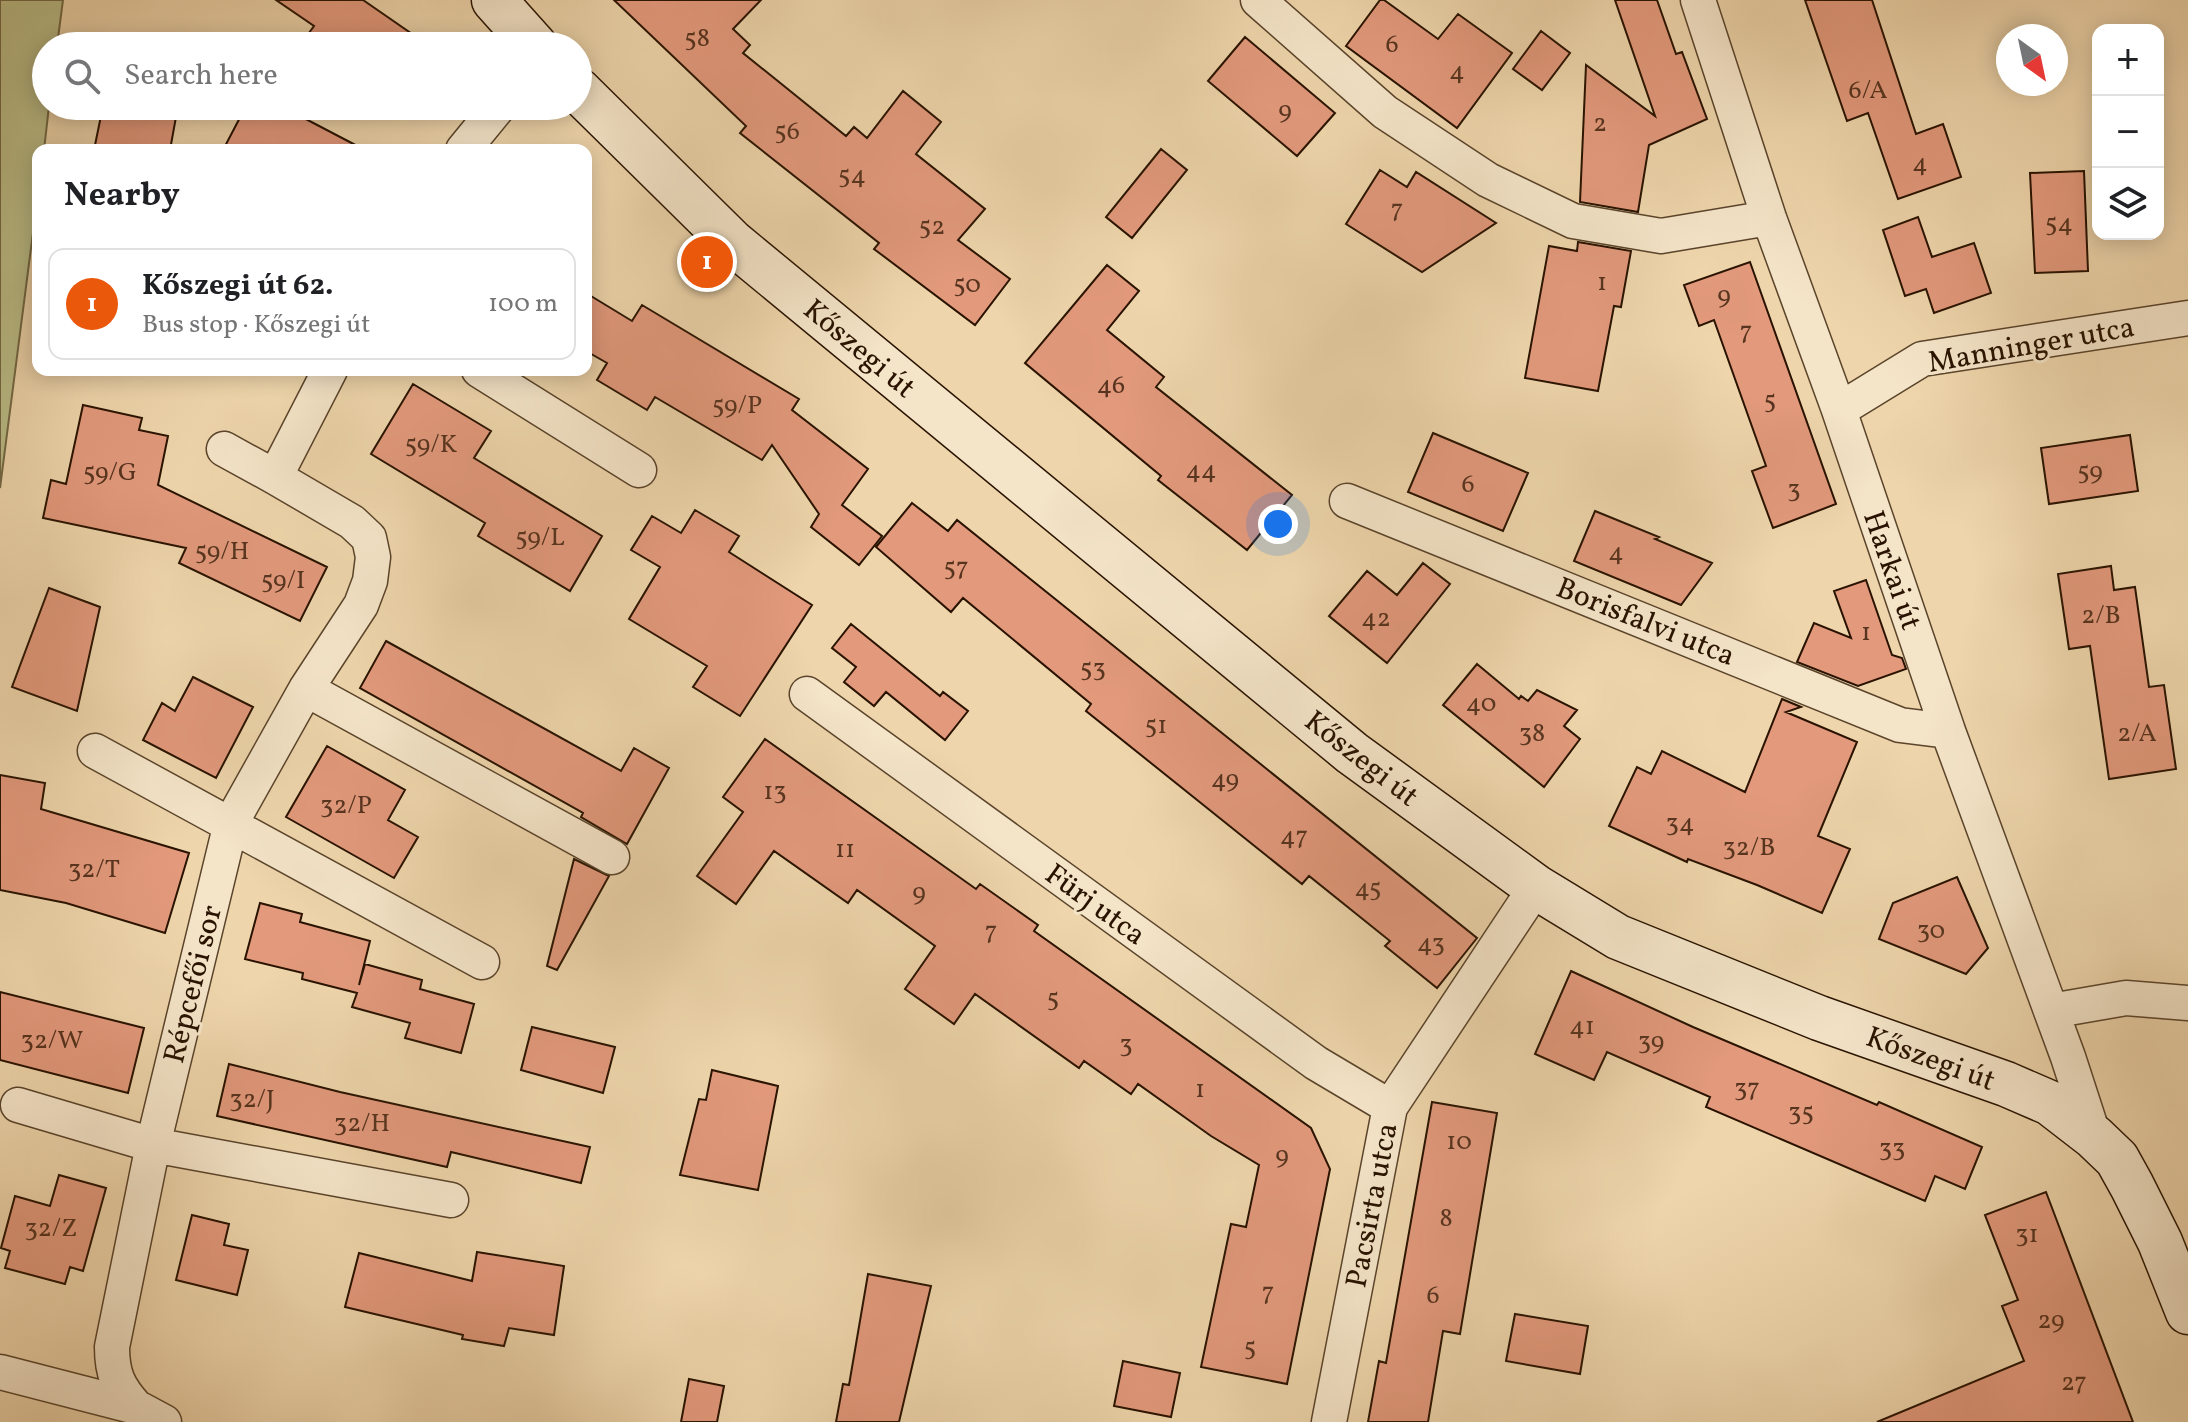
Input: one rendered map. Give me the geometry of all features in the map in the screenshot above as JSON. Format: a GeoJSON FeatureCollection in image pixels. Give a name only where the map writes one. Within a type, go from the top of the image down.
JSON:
{"type":"FeatureCollection","features":[{"type":"Feature","properties":{"kind":"main road"},"geometry":{"type":"LineString","coordinates":[[494,0],[523,32]]}},
{"type":"Feature","properties":{"kind":"main road","name":"Kőszegi út"},"geometry":{"type":"LineString","coordinates":[[592,104],[732,242],[1352,753],[1536,887],[1618,937],[1819,1018],[2006,1084],[2050,1103],[2117,1159],[2160,1242],[2188,1312]]}},
{"type":"Feature","properties":{"kind":"street"},"geometry":{"type":"LineString","coordinates":[[1258,0],[1385,112],[1488,180],[1573,221],[1661,236],[1769,218]]}},
{"type":"Feature","properties":{"kind":"street","name":"Harkai út"},"geometry":{"type":"LineString","coordinates":[[1698,0],[1769,218],[2094,1137]]}},
{"type":"Feature","properties":{"kind":"street"},"geometry":{"type":"LineString","coordinates":[[468,144],[488,120]]}},
{"type":"Feature","properties":{"kind":"street","name":"Manninger utca"},"geometry":{"type":"LineString","coordinates":[[1839,410],[1922,359],[2188,318]]}},
{"type":"Feature","properties":{"kind":"street"},"geometry":{"type":"LineString","coordinates":[[275,477],[327,376]]}},
{"type":"Feature","properties":{"kind":"street"},"geometry":{"type":"LineString","coordinates":[[489,376],[639,470]]}},
{"type":"Feature","properties":{"kind":"street"},"geometry":{"type":"LineString","coordinates":[[224,449],[352,522],[369,538],[373,557],[370,581],[361,605],[306,689],[612,857]]}},
{"type":"Feature","properties":{"kind":"street","name":"Borisfalvi utca"},"geometry":{"type":"LineString","coordinates":[[1347,501],[1900,725],[1948,731]]}},
{"type":"Feature","properties":{"kind":"street","name":"Répcefői sor"},"geometry":{"type":"LineString","coordinates":[[150,1414],[122,1391],[114,1376],[112,1347],[153,1145],[231,823],[306,689]]}},
{"type":"Feature","properties":{"kind":"street","name":"Fürj utca"},"geometry":{"type":"LineString","coordinates":[[807,694],[1316,1063],[1390,1107]]}},
{"type":"Feature","properties":{"kind":"street"},"geometry":{"type":"LineString","coordinates":[[95,751],[482,962]]}},
{"type":"Feature","properties":{"kind":"street","name":"Pacsirta utca"},"geometry":{"type":"LineString","coordinates":[[1329,1422],[1390,1107],[1536,887]]}},
{"type":"Feature","properties":{"kind":"street"},"geometry":{"type":"LineString","coordinates":[[2051,1011],[2126,998],[2188,1003]]}},
{"type":"Feature","properties":{"kind":"street"},"geometry":{"type":"LineString","coordinates":[[18,1105],[153,1145],[451,1200]]}},
{"type":"Feature","properties":{"kind":"street","name":"Répcefői sor"},"geometry":{"type":"LineString","coordinates":[[0,1372],[150,1414]]}},
{"type":"Feature","properties":{"kind":"green space"},"geometry":{"type":"Polygon","coordinates":[[[0,0],[63,0],[59,32],[32,32],[32,120],[47,120],[45,144],[32,144],[32,240],[0,488],[0,0]]]}},
{"type":"Feature","properties":{"kind":"building"},"geometry":{"type":"Polygon","coordinates":[[[276,0],[363,0],[409,32],[310,32],[314,26],[276,0]]]}},
{"type":"Feature","properties":{"kind":"building"},"geometry":{"type":"Polygon","coordinates":[[[614,0],[761,0],[733,29],[750,45],[743,53],[846,136],[854,127],[867,138],[903,91],[941,122],[916,154],[985,209],[958,240],[1010,279],[975,325],[874,249],[879,243],[740,133],[746,126],[614,0]]]}},
{"type":"Feature","properties":{"kind":"building"},"geometry":{"type":"Polygon","coordinates":[[[1380,0],[1438,39],[1458,14],[1512,53],[1457,128],[1346,46],[1380,0]]]}},
{"type":"Feature","properties":{"kind":"building"},"geometry":{"type":"Polygon","coordinates":[[[1615,0],[1657,0],[1676,54],[1682,52],[1707,119],[1649,145],[1638,212],[1580,202],[1586,65],[1655,116],[1615,0]]]}},
{"type":"Feature","properties":{"kind":"building"},"geometry":{"type":"Polygon","coordinates":[[[1805,0],[1872,0],[1916,134],[1943,124],[1961,177],[1898,199],[1868,113],[1847,121],[1805,0]]]}},
{"type":"Feature","properties":{"kind":"building"},"geometry":{"type":"Polygon","coordinates":[[[1541,31],[1570,53],[1542,90],[1513,69],[1541,31]]]}},
{"type":"Feature","properties":{"kind":"building"},"geometry":{"type":"Polygon","coordinates":[[[1245,37],[1335,113],[1297,156],[1208,81],[1245,37]]]}},
{"type":"Feature","properties":{"kind":"building"},"geometry":{"type":"Polygon","coordinates":[[[100,120],[175,120],[171,144],[95,144],[100,120]]]}},
{"type":"Feature","properties":{"kind":"building"},"geometry":{"type":"Polygon","coordinates":[[[239,120],[308,120],[354,144],[226,144],[239,120]]]}},
{"type":"Feature","properties":{"kind":"building"},"geometry":{"type":"Polygon","coordinates":[[[1161,149],[1187,170],[1132,238],[1106,217],[1161,149]]]}},
{"type":"Feature","properties":{"kind":"building"},"geometry":{"type":"Polygon","coordinates":[[[1380,170],[1407,187],[1416,172],[1496,223],[1422,272],[1346,224],[1380,170]]]}},
{"type":"Feature","properties":{"kind":"building"},"geometry":{"type":"Polygon","coordinates":[[[2084,171],[2088,271],[2035,273],[2030,173],[2084,171]]]}},
{"type":"Feature","properties":{"kind":"building"},"geometry":{"type":"Polygon","coordinates":[[[1918,217],[1932,257],[1974,243],[1991,293],[1934,313],[1926,289],[1905,296],[1883,230],[1918,217]]]}},
{"type":"Feature","properties":{"kind":"building"},"geometry":{"type":"Polygon","coordinates":[[[1578,242],[1631,251],[1621,307],[1614,306],[1598,391],[1525,378],[1549,246],[1577,251],[1578,242]]]}},
{"type":"Feature","properties":{"kind":"building"},"geometry":{"type":"Polygon","coordinates":[[[1750,262],[1836,504],[1773,528],[1752,471],[1766,466],[1714,320],[1699,326],[1684,285],[1750,262]]]}},
{"type":"Feature","properties":{"kind":"building"},"geometry":{"type":"Polygon","coordinates":[[[1107,265],[1139,291],[1107,330],[1164,377],[1156,387],[1292,495],[1247,550],[1158,480],[1161,476],[1025,363],[1107,265]]]}},
{"type":"Feature","properties":{"kind":"building"},"geometry":{"type":"Polygon","coordinates":[[[592,297],[632,321],[642,305],[799,399],[792,410],[868,469],[842,505],[882,536],[859,565],[811,527],[819,514],[772,445],[762,460],[655,397],[647,410],[597,380],[607,363],[592,354],[592,297]]]}},
{"type":"Feature","properties":{"kind":"building"},"geometry":{"type":"Polygon","coordinates":[[[413,384],[491,431],[474,458],[602,536],[570,591],[478,536],[485,523],[371,454],[413,384]]]}},
{"type":"Feature","properties":{"kind":"building"},"geometry":{"type":"Polygon","coordinates":[[[83,405],[142,418],[139,430],[168,436],[158,485],[327,567],[300,621],[179,563],[186,548],[43,518],[51,480],[66,484],[83,405]]]}},
{"type":"Feature","properties":{"kind":"building"},"geometry":{"type":"Polygon","coordinates":[[[1433,433],[1528,473],[1503,531],[1408,492],[1433,433]]]}},
{"type":"Feature","properties":{"kind":"building"},"geometry":{"type":"Polygon","coordinates":[[[2130,435],[2138,491],[2049,504],[2041,448],[2130,435]]]}},
{"type":"Feature","properties":{"kind":"building"},"geometry":{"type":"Polygon","coordinates":[[[912,503],[948,531],[957,520],[1477,938],[1437,988],[1385,946],[1390,941],[1309,876],[1302,884],[1086,711],[1091,704],[963,598],[951,612],[876,547],[912,503]]]}},
{"type":"Feature","properties":{"kind":"building"},"geometry":{"type":"Polygon","coordinates":[[[695,510],[739,536],[729,552],[812,605],[740,716],[693,687],[707,666],[629,619],[660,567],[631,550],[652,516],[681,533],[695,510]]]}},
{"type":"Feature","properties":{"kind":"building"},"geometry":{"type":"Polygon","coordinates":[[[1595,511],[1712,563],[1681,605],[1574,561],[1595,511]]]}},
{"type":"Feature","properties":{"kind":"building"},"geometry":{"type":"Polygon","coordinates":[[[1423,563],[1450,584],[1387,663],[1329,616],[1367,571],[1397,595],[1423,563]]]}},
{"type":"Feature","properties":{"kind":"building"},"geometry":{"type":"Polygon","coordinates":[[[2111,566],[2114,590],[2135,587],[2149,687],[2164,685],[2176,769],[2109,779],[2090,646],[2069,649],[2058,574],[2111,566]]]}},
{"type":"Feature","properties":{"kind":"building"},"geometry":{"type":"Polygon","coordinates":[[[1866,580],[1892,655],[1902,658],[1906,669],[1858,686],[1797,662],[1814,623],[1851,638],[1834,591],[1866,580]]]}},
{"type":"Feature","properties":{"kind":"building"},"geometry":{"type":"Polygon","coordinates":[[[49,588],[100,607],[77,711],[12,687],[49,588]]]}},
{"type":"Feature","properties":{"kind":"building"},"geometry":{"type":"Polygon","coordinates":[[[851,624],[940,696],[943,692],[968,711],[945,740],[886,692],[874,706],[844,682],[856,667],[832,648],[851,624]]]}},
{"type":"Feature","properties":{"kind":"building"},"geometry":{"type":"Polygon","coordinates":[[[386,641],[621,771],[634,748],[669,768],[627,844],[581,817],[583,813],[360,688],[386,641]]]}},
{"type":"Feature","properties":{"kind":"building"},"geometry":{"type":"Polygon","coordinates":[[[1477,664],[1519,699],[1521,696],[1528,701],[1537,690],[1577,710],[1564,726],[1580,739],[1544,787],[1443,705],[1477,664]]]}},
{"type":"Feature","properties":{"kind":"building"},"geometry":{"type":"Polygon","coordinates":[[[193,677],[253,707],[216,778],[143,740],[162,703],[175,711],[193,677]]]}},
{"type":"Feature","properties":{"kind":"building"},"geometry":{"type":"Polygon","coordinates":[[[1782,699],[1801,707],[1786,712],[1857,742],[1818,836],[1850,849],[1822,913],[1757,885],[1688,859],[1687,862],[1609,826],[1637,767],[1651,774],[1662,751],[1745,792],[1782,699]]]}},
{"type":"Feature","properties":{"kind":"building"},"geometry":{"type":"Polygon","coordinates":[[[765,739],[976,889],[980,884],[1038,925],[1034,931],[1311,1128],[1330,1169],[1287,1384],[1201,1367],[1231,1224],[1246,1227],[1259,1165],[1211,1136],[1138,1084],[1131,1094],[1084,1061],[1079,1068],[975,994],[954,1024],[905,989],[935,946],[857,890],[848,903],[774,851],[736,904],[697,876],[743,812],[723,797],[765,739]]]}},
{"type":"Feature","properties":{"kind":"building"},"geometry":{"type":"Polygon","coordinates":[[[327,746],[405,790],[388,820],[418,837],[394,878],[286,817],[327,746]]]}},
{"type":"Feature","properties":{"kind":"building"},"geometry":{"type":"Polygon","coordinates":[[[0,775],[45,783],[41,809],[189,853],[165,933],[66,903],[0,890],[0,775]]]}},
{"type":"Feature","properties":{"kind":"building"},"geometry":{"type":"Polygon","coordinates":[[[574,859],[609,876],[557,970],[547,966],[574,859]]]}},
{"type":"Feature","properties":{"kind":"building"},"geometry":{"type":"Polygon","coordinates":[[[1957,877],[1988,948],[1966,974],[1879,939],[1893,903],[1957,877]]]}},
{"type":"Feature","properties":{"kind":"building"},"geometry":{"type":"Polygon","coordinates":[[[260,903],[302,914],[300,922],[370,941],[359,985],[365,964],[422,980],[420,989],[474,1004],[461,1053],[405,1038],[410,1023],[352,1007],[357,993],[302,979],[303,973],[245,959],[260,903]]]}},
{"type":"Feature","properties":{"kind":"building"},"geometry":{"type":"Polygon","coordinates":[[[1571,971],[1693,1027],[1982,1147],[1965,1189],[1935,1176],[1925,1201],[1706,1107],[1710,1097],[1607,1052],[1594,1080],[1535,1054],[1571,971]]]}},
{"type":"Feature","properties":{"kind":"building"},"geometry":{"type":"Polygon","coordinates":[[[0,992],[144,1028],[128,1093],[0,1060],[0,992]]]}},
{"type":"Feature","properties":{"kind":"building"},"geometry":{"type":"Polygon","coordinates":[[[532,1027],[615,1047],[603,1093],[521,1070],[532,1027]]]}},
{"type":"Feature","properties":{"kind":"building"},"geometry":{"type":"Polygon","coordinates":[[[229,1064],[340,1092],[590,1147],[581,1183],[451,1152],[447,1167],[217,1116],[229,1064]]]}},
{"type":"Feature","properties":{"kind":"building"},"geometry":{"type":"Polygon","coordinates":[[[712,1070],[778,1086],[758,1190],[680,1175],[699,1099],[706,1100],[712,1070]]]}},
{"type":"Feature","properties":{"kind":"building"},"geometry":{"type":"Polygon","coordinates":[[[1432,1102],[1497,1113],[1460,1334],[1443,1331],[1428,1422],[1368,1422],[1379,1361],[1386,1363],[1432,1102]]]}},
{"type":"Feature","properties":{"kind":"building"},"geometry":{"type":"Polygon","coordinates":[[[59,1175],[106,1188],[83,1271],[70,1267],[65,1284],[5,1268],[10,1251],[1,1248],[15,1196],[50,1206],[59,1175]]]}},
{"type":"Feature","properties":{"kind":"building"},"geometry":{"type":"Polygon","coordinates":[[[2046,1192],[2133,1422],[1877,1422],[2024,1361],[2002,1306],[2018,1300],[1985,1215],[2046,1192]]]}},
{"type":"Feature","properties":{"kind":"building"},"geometry":{"type":"Polygon","coordinates":[[[192,1215],[229,1224],[224,1245],[248,1250],[237,1295],[176,1280],[192,1215]]]}},
{"type":"Feature","properties":{"kind":"building"},"geometry":{"type":"Polygon","coordinates":[[[477,1252],[564,1266],[554,1335],[509,1328],[504,1346],[462,1339],[463,1335],[345,1307],[359,1253],[472,1281],[477,1252]]]}},
{"type":"Feature","properties":{"kind":"building"},"geometry":{"type":"Polygon","coordinates":[[[868,1274],[931,1286],[899,1422],[836,1422],[843,1384],[849,1385],[868,1274]]]}},
{"type":"Feature","properties":{"kind":"building"},"geometry":{"type":"Polygon","coordinates":[[[1515,1314],[1588,1326],[1580,1374],[1506,1361],[1515,1314]]]}},
{"type":"Feature","properties":{"kind":"building"},"geometry":{"type":"Polygon","coordinates":[[[1123,1361],[1180,1373],[1171,1417],[1114,1406],[1123,1361]]]}},
{"type":"Feature","properties":{"kind":"building"},"geometry":{"type":"Polygon","coordinates":[[[689,1379],[724,1386],[717,1422],[681,1422],[689,1379]]]}},
{"type":"Feature","properties":{"kind":"place","name":"Kőszegi út 62."},"geometry":{"type":"Point","coordinates":[707,262]}}]}
